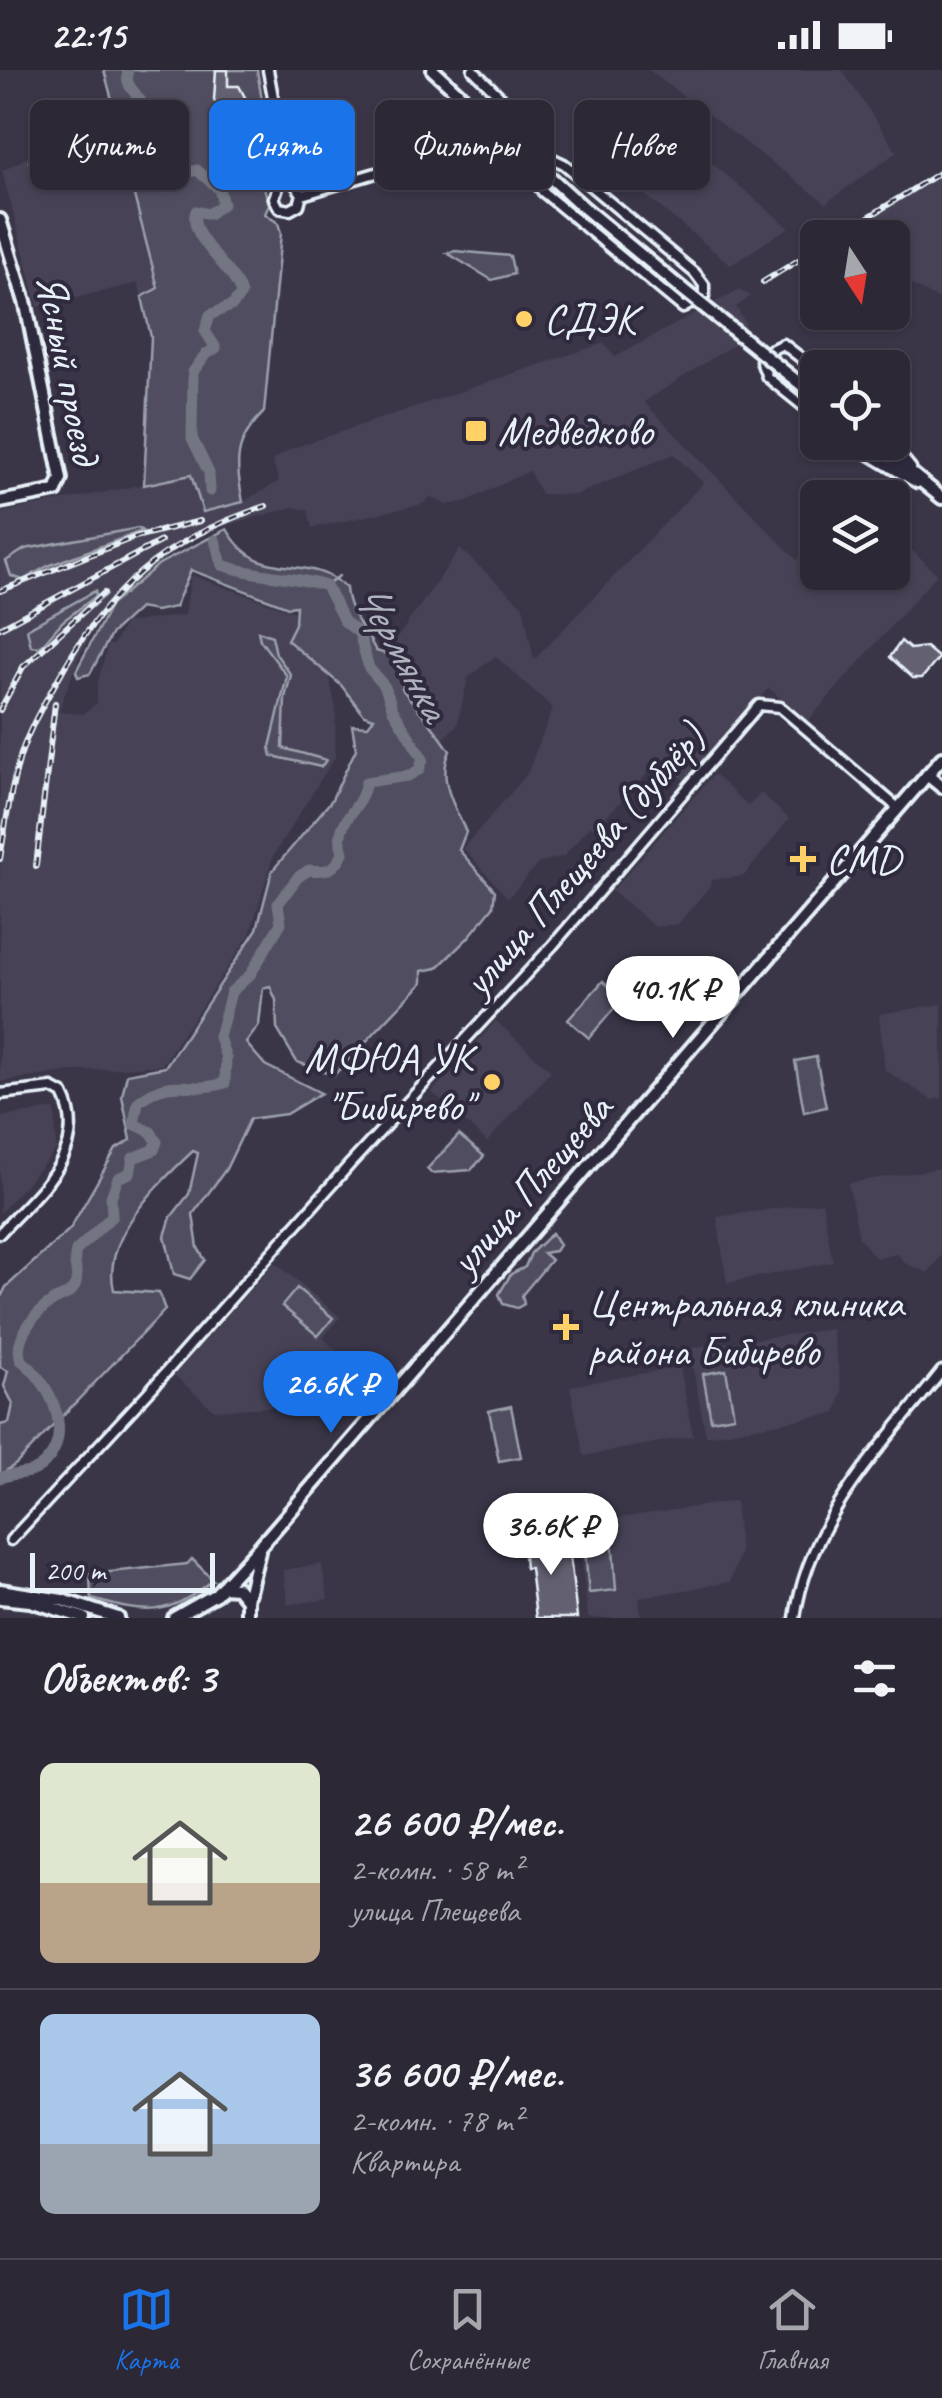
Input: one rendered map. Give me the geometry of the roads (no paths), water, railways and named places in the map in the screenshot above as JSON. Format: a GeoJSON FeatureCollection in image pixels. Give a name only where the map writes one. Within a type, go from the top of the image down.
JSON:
{"type":"FeatureCollection","features":[{"type":"Feature","properties":{"kind":"main road"},"geometry":{"type":"LineString","coordinates":[[433,70],[465,100]]}},
{"type":"Feature","properties":{"kind":"main road"},"geometry":{"type":"LineString","coordinates":[[554,179],[680,288],[800,383]]}},
{"type":"Feature","properties":{"kind":"main road","name":"Ясный проезд"},"geometry":{"type":"LineString","coordinates":[[0,220],[26,305],[60,479],[56,491],[0,500]]}},
{"type":"Feature","properties":{"kind":"main road"},"geometry":{"type":"LineString","coordinates":[[895,460],[942,499]]}},
{"type":"Feature","properties":{"kind":"main road","name":"улица Плещеева"},"geometry":{"type":"LineString","coordinates":[[174,1618],[196,1608],[222,1587],[261,1545],[942,758]]}},
{"type":"Feature","properties":{"kind":"main road"},"geometry":{"type":"LineString","coordinates":[[927,775],[942,787]]}},
{"type":"Feature","properties":{"kind":"main road","name":"улица Плещеева"},"geometry":{"type":"LineString","coordinates":[[247,1618],[247,1600],[261,1545]]}},
{"type":"Feature","properties":{"kind":"main road"},"geometry":{"type":"LineString","coordinates":[[222,1587],[237,1588],[247,1600]]}},
{"type":"Feature","properties":{"kind":"main road"},"geometry":{"type":"LineString","coordinates":[[0,1590],[86,1613]]}},
{"type":"Feature","properties":{"kind":"main road"},"geometry":{"type":"LineString","coordinates":[[0,1598],[118,1618]]}},
{"type":"Feature","properties":{"kind":"street"},"geometry":{"type":"LineString","coordinates":[[268,70],[273,100]]}},
{"type":"Feature","properties":{"kind":"street"},"geometry":{"type":"LineString","coordinates":[[473,70],[504,100]]}},
{"type":"Feature","properties":{"kind":"street"},"geometry":{"type":"LineString","coordinates":[[499,131],[564,164],[695,273],[705,289],[701,298],[683,308],[543,192],[499,131]]}},
{"type":"Feature","properties":{"kind":"street"},"geometry":{"type":"LineString","coordinates":[[302,195],[375,173]]}},
{"type":"Feature","properties":{"kind":"street"},"geometry":{"type":"LineString","coordinates":[[277,190],[274,198],[282,210],[297,207],[302,195]]}},
{"type":"Feature","properties":{"kind":"street"},"geometry":{"type":"LineString","coordinates":[[298,190],[302,195]]}},
{"type":"Feature","properties":{"kind":"street"},"geometry":{"type":"LineString","coordinates":[[800,357],[783,344],[766,352],[761,361],[767,377],[800,404]]}},
{"type":"Feature","properties":{"kind":"street"},"geometry":{"type":"LineString","coordinates":[[878,460],[942,499]]}},
{"type":"Feature","properties":{"kind":"street"},"geometry":{"type":"LineString","coordinates":[[905,460],[931,490]]}},
{"type":"Feature","properties":{"kind":"street","name":"улица Плещеева (дублёр)"},"geometry":{"type":"LineString","coordinates":[[11,1540],[553,945],[759,705],[780,707],[898,808]]}},
{"type":"Feature","properties":{"kind":"street"},"geometry":{"type":"LineString","coordinates":[[0,1094],[52,1088],[64,1094],[71,1116],[68,1152],[0,1233]]}},
{"type":"Feature","properties":{"kind":"street"},"geometry":{"type":"LineString","coordinates":[[795,1618],[810,1554],[826,1520],[942,1371]]}},
{"type":"Feature","properties":{"kind":"waterway","name":"Чермянка"},"geometry":{"type":"LineString","coordinates":[[128,70],[129,85],[146,114],[148,157],[155,178],[163,187],[170,177],[197,170],[219,189],[223,204],[209,214],[196,211],[195,221],[204,242],[230,273],[241,294],[233,305],[210,315],[205,331],[216,348],[205,355],[193,372],[192,438],[209,473],[210,491]]}},
{"type":"Feature","properties":{"kind":"waterway","name":"Чермянка"},"geometry":{"type":"LineString","coordinates":[[0,1478],[44,1464],[58,1438],[55,1408],[41,1381],[21,1360],[20,1343],[39,1312],[73,1289],[77,1279],[76,1251],[112,1216],[111,1197],[118,1178],[130,1173],[133,1158],[154,1150],[157,1142],[151,1132],[134,1124],[138,1102],[162,1088],[225,1083],[226,1058],[219,1037],[231,992],[250,975],[281,923],[278,904],[298,877],[337,863],[343,853],[341,832],[366,782],[408,776],[419,770],[423,759],[393,710],[385,687],[369,668],[359,633],[344,621],[326,586],[222,565],[215,540]]}},
{"type":"Feature","properties":{"kind":"waterway"},"geometry":{"type":"LineString","coordinates":[[326,586],[339,576]]}},
{"type":"Feature","properties":{"kind":"railway"},"geometry":{"type":"LineString","coordinates":[[864,220],[942,171]]}},
{"type":"Feature","properties":{"kind":"railway"},"geometry":{"type":"LineString","coordinates":[[763,282],[800,259]]}},
{"type":"Feature","properties":{"kind":"railway"},"geometry":{"type":"LineString","coordinates":[[0,859],[24,746],[49,694],[95,620],[117,594],[167,552],[229,519],[266,506]]}},
{"type":"Feature","properties":{"kind":"railway"},"geometry":{"type":"LineString","coordinates":[[0,591],[135,537],[200,521]]}},
{"type":"Feature","properties":{"kind":"railway"},"geometry":{"type":"LineString","coordinates":[[0,628],[161,541]]}},
{"type":"Feature","properties":{"kind":"railway"},"geometry":{"type":"LineString","coordinates":[[0,710],[23,667],[104,593]]}},
{"type":"Feature","properties":{"kind":"railway"},"geometry":{"type":"LineString","coordinates":[[36,866],[55,703]]}},
{"type":"Feature","properties":{"kind":"place","name":"СДЭК"},"geometry":{"type":"Point","coordinates":[524,319]}},
{"type":"Feature","properties":{"kind":"place","name":"Медведково"},"geometry":{"type":"Point","coordinates":[476,431]}},
{"type":"Feature","properties":{"kind":"place","name":"CMD"},"geometry":{"type":"Point","coordinates":[803,859]}},
{"type":"Feature","properties":{"kind":"place","name":"МФЮА УК \"Бибирево\""},"geometry":{"type":"Point","coordinates":[492,1082]}},
{"type":"Feature","properties":{"kind":"place","name":"Центральная клиника района Бибирево"},"geometry":{"type":"Point","coordinates":[566,1327]}}]}
